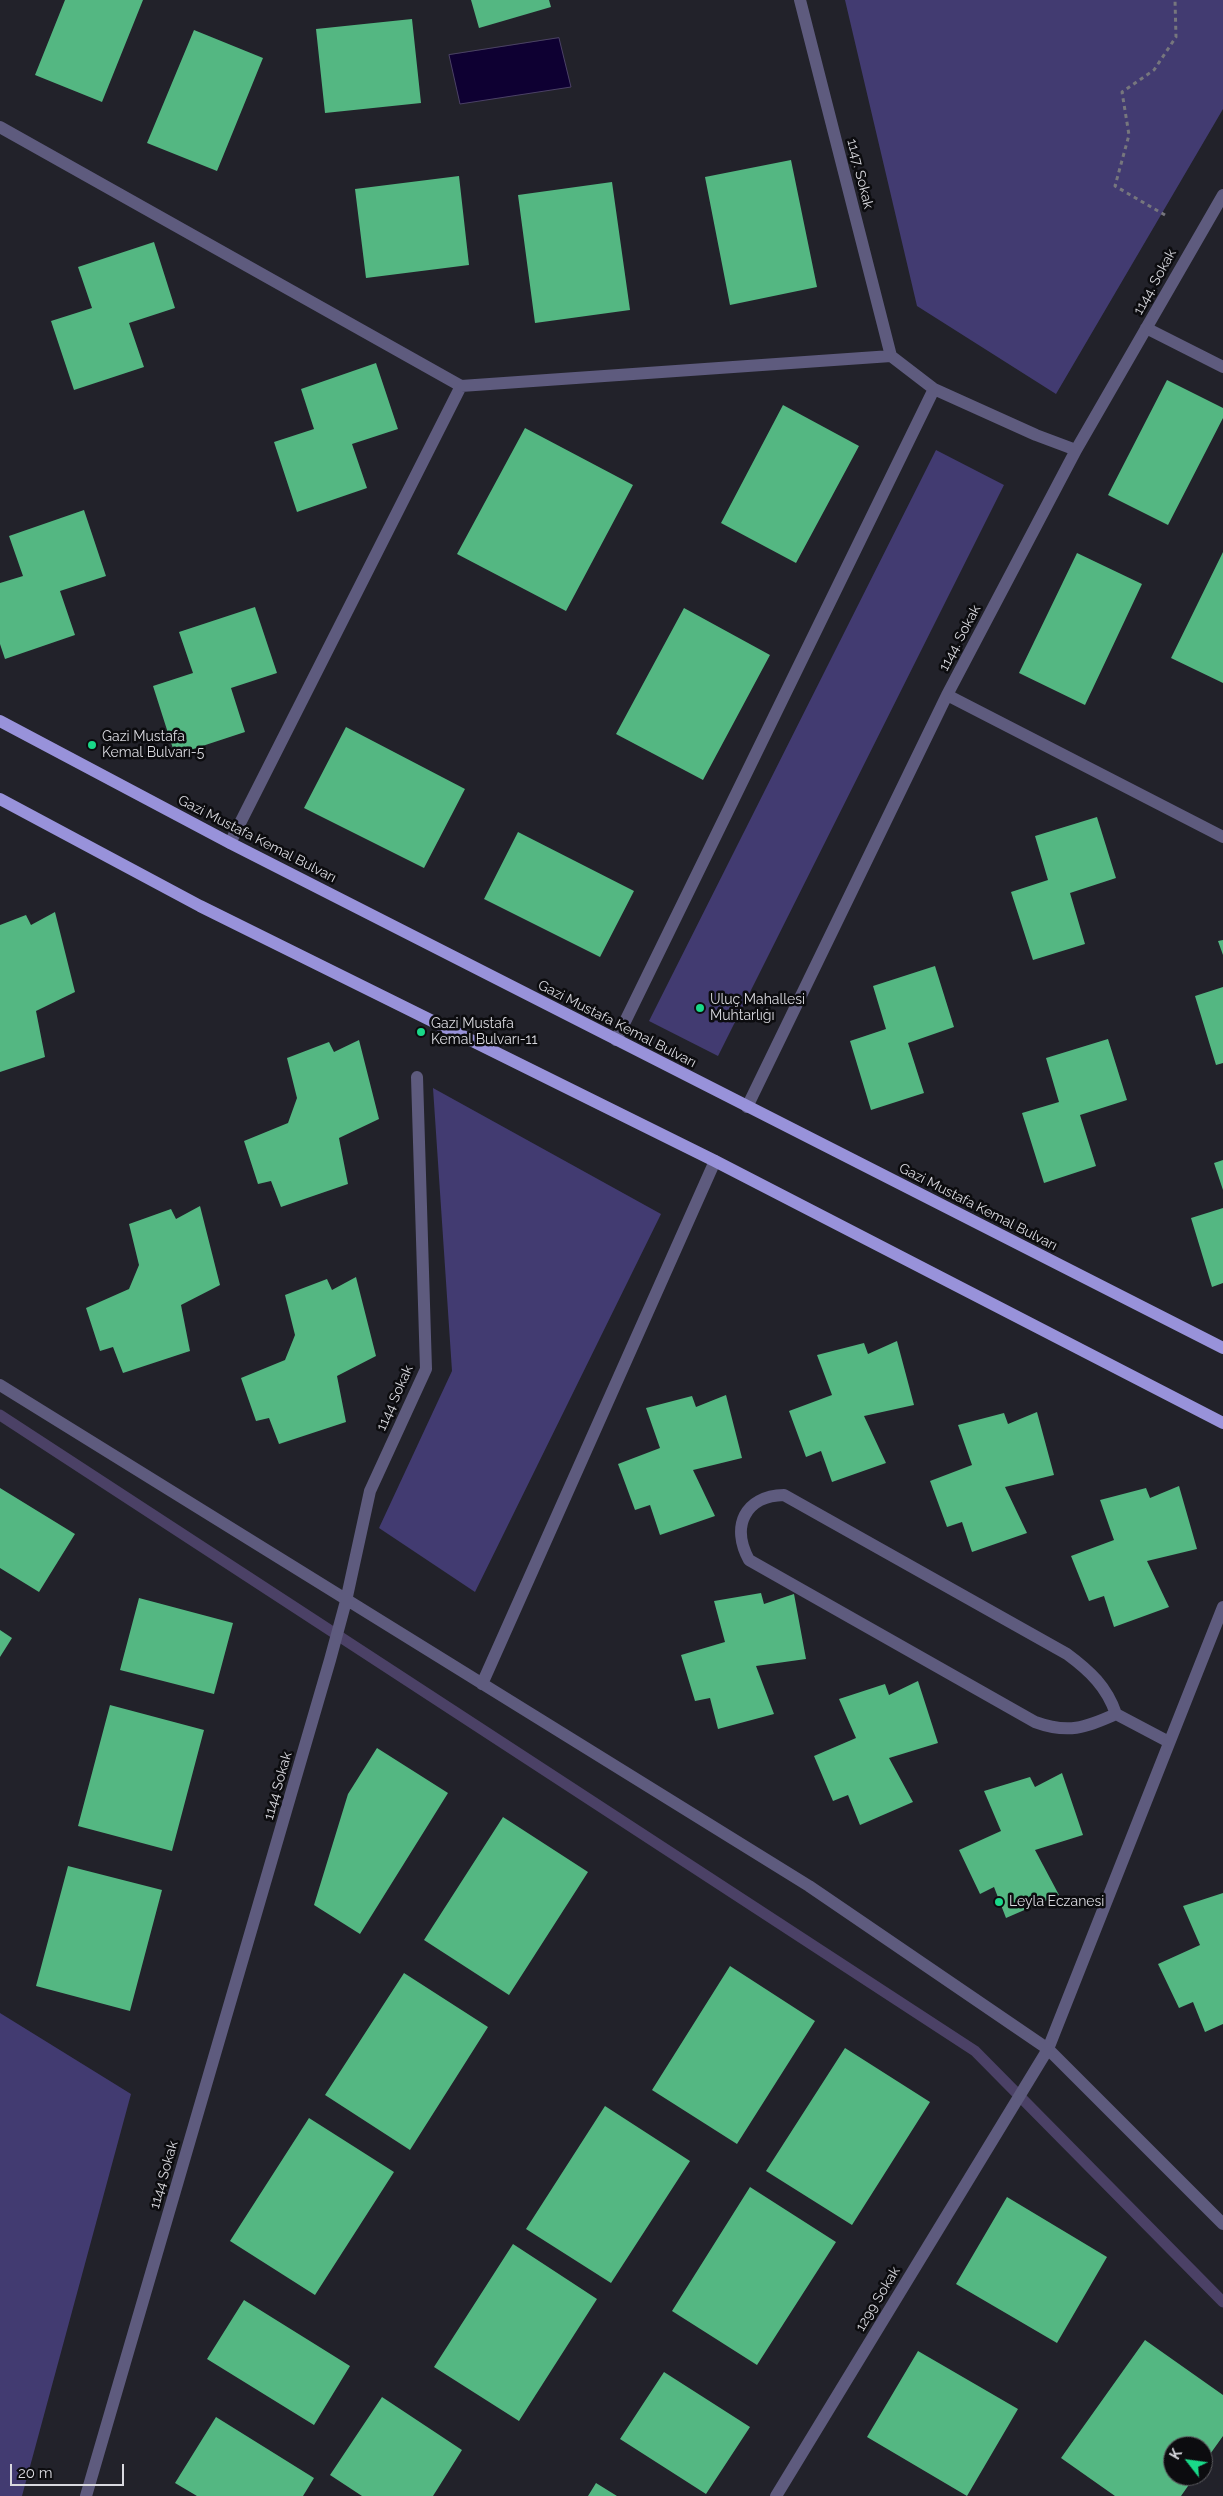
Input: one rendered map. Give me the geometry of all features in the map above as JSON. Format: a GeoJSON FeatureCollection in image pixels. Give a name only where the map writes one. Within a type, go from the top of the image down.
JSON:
{"type":"FeatureCollection","features":[{"type":"Feature","properties":{"kind":"main road","name":"Gazi Mustafa Kemal Bulvarı"},"geometry":{"type":"LineString","coordinates":[[0,721],[230,843],[1223,1348]]}},
{"type":"Feature","properties":{"kind":"main road"},"geometry":{"type":"LineString","coordinates":[[0,799],[209,910],[715,1161],[1223,1424]]}},
{"type":"Feature","properties":{"kind":"street","name":"1147. Sokak"},"geometry":{"type":"LineString","coordinates":[[800,0],[891,356]]}},
{"type":"Feature","properties":{"kind":"street"},"geometry":{"type":"LineString","coordinates":[[0,127],[461,386],[891,356],[934,389],[1036,435],[1076,450]]}},
{"type":"Feature","properties":{"kind":"street","name":"1144. Sokak"},"geometry":{"type":"LineString","coordinates":[[747,1107],[947,695],[1076,450],[1223,195]]}},
{"type":"Feature","properties":{"kind":"street"},"geometry":{"type":"LineString","coordinates":[[1146,328],[1223,367]]}},
{"type":"Feature","properties":{"kind":"street"},"geometry":{"type":"LineString","coordinates":[[230,843],[461,386]]}},
{"type":"Feature","properties":{"kind":"street"},"geometry":{"type":"LineString","coordinates":[[616,1040],[934,389]]}},
{"type":"Feature","properties":{"kind":"street"},"geometry":{"type":"LineString","coordinates":[[947,695],[1223,837]]}},
{"type":"Feature","properties":{"kind":"street","name":"1144 Sokak"},"geometry":{"type":"LineString","coordinates":[[86,2496],[330,1660],[346,1601],[370,1491],[426,1369],[417,1077]]}},
{"type":"Feature","properties":{"kind":"street"},"geometry":{"type":"LineString","coordinates":[[482,1684],[715,1161]]}},
{"type":"Feature","properties":{"kind":"street"},"geometry":{"type":"LineString","coordinates":[[0,1384],[346,1601],[809,1886],[1048,2048],[1223,2224]]}},
{"type":"Feature","properties":{"kind":"street"},"geometry":{"type":"LineString","coordinates":[[1116,1714],[1089,1726],[1075,1729],[1061,1730],[1035,1722],[750,1560],[742,1547],[740,1533],[743,1518],[750,1508],[760,1500],[772,1495],[784,1495],[1068,1654],[1102,1684],[1111,1697],[1116,1714],[1170,1742]]}},
{"type":"Feature","properties":{"kind":"street","name":"1299 Sokak"},"geometry":{"type":"LineString","coordinates":[[776,2496],[1048,2048],[1223,1607]]}},
{"type":"Feature","properties":{"kind":"path"},"geometry":{"type":"LineString","coordinates":[[1165,215],[1115,186],[1129,135],[1122,92],[1154,70],[1176,38],[1175,0]]}},
{"type":"Feature","properties":{"kind":"shaded area"},"geometry":{"type":"Polygon","coordinates":[[[845,0],[1223,0],[1223,109],[1056,394],[917,306],[845,0]]]}},
{"type":"Feature","properties":{"kind":"shaded area"},"geometry":{"type":"Polygon","coordinates":[[[559,38],[571,87],[460,104],[449,55],[559,38]]]}},
{"type":"Feature","properties":{"kind":"shaded area"},"geometry":{"type":"Polygon","coordinates":[[[936,450],[1004,485],[718,1056],[649,1021],[936,450]]]}},
{"type":"Feature","properties":{"kind":"shaded area"},"geometry":{"type":"Polygon","coordinates":[[[433,1088],[661,1214],[475,1592],[379,1528],[452,1371],[433,1088]]]}},
{"type":"Feature","properties":{"kind":"shaded area"},"geometry":{"type":"Polygon","coordinates":[[[0,2013],[131,2094],[22,2496],[0,2496],[0,2013]]]}},
{"type":"Feature","properties":{"kind":"building"},"geometry":{"type":"Polygon","coordinates":[[[65,0],[143,0],[102,102],[35,75],[65,0]]]}},
{"type":"Feature","properties":{"kind":"building"},"geometry":{"type":"Polygon","coordinates":[[[471,0],[549,0],[551,7],[479,28],[471,0]]]}},
{"type":"Feature","properties":{"kind":"building"},"geometry":{"type":"Polygon","coordinates":[[[412,19],[421,103],[325,113],[316,29],[412,19]]]}},
{"type":"Feature","properties":{"kind":"building"},"geometry":{"type":"Polygon","coordinates":[[[194,30],[263,58],[217,171],[147,143],[194,30]]]}},
{"type":"Feature","properties":{"kind":"building"},"geometry":{"type":"Polygon","coordinates":[[[791,160],[817,287],[730,305],[705,177],[791,160]]]}},
{"type":"Feature","properties":{"kind":"building"},"geometry":{"type":"Polygon","coordinates":[[[459,176],[469,265],[366,278],[355,189],[459,176]]]}},
{"type":"Feature","properties":{"kind":"building"},"geometry":{"type":"Polygon","coordinates":[[[612,182],[630,310],[535,323],[518,195],[612,182]]]}},
{"type":"Feature","properties":{"kind":"building"},"geometry":{"type":"Polygon","coordinates":[[[154,242],[175,308],[129,323],[144,367],[74,390],[51,321],[92,308],[78,267],[154,242]]]}},
{"type":"Feature","properties":{"kind":"building"},"geometry":{"type":"Polygon","coordinates":[[[376,363],[398,429],[352,444],[367,488],[297,512],[274,442],[314,429],[301,389],[376,363]]]}},
{"type":"Feature","properties":{"kind":"building"},"geometry":{"type":"Polygon","coordinates":[[[1167,380],[1223,408],[1223,418],[1168,525],[1108,495],[1167,380]]]}},
{"type":"Feature","properties":{"kind":"building"},"geometry":{"type":"Polygon","coordinates":[[[783,405],[859,446],[796,563],[721,523],[783,405]]]}},
{"type":"Feature","properties":{"kind":"building"},"geometry":{"type":"Polygon","coordinates":[[[525,428],[633,485],[566,611],[457,554],[525,428]]]}},
{"type":"Feature","properties":{"kind":"building"},"geometry":{"type":"Polygon","coordinates":[[[84,510],[106,576],[60,591],[75,635],[5,659],[0,644],[0,583],[23,576],[9,536],[84,510]]]}},
{"type":"Feature","properties":{"kind":"building"},"geometry":{"type":"Polygon","coordinates":[[[1223,552],[1223,683],[1171,658],[1223,552]]]}},
{"type":"Feature","properties":{"kind":"building"},"geometry":{"type":"Polygon","coordinates":[[[1077,553],[1142,584],[1085,705],[1019,673],[1077,553]]]}},
{"type":"Feature","properties":{"kind":"building"},"geometry":{"type":"Polygon","coordinates":[[[255,607],[277,673],[231,688],[245,732],[175,755],[153,686],[193,673],[179,632],[255,607]]]}},
{"type":"Feature","properties":{"kind":"building"},"geometry":{"type":"Polygon","coordinates":[[[684,608],[770,655],[703,780],[616,734],[684,608]]]}},
{"type":"Feature","properties":{"kind":"building"},"geometry":{"type":"Polygon","coordinates":[[[346,727],[465,789],[424,868],[304,808],[346,727]]]}},
{"type":"Feature","properties":{"kind":"building"},"geometry":{"type":"Polygon","coordinates":[[[1097,817],[1116,878],[1070,893],[1085,944],[1033,960],[1011,892],[1048,880],[1035,836],[1097,817]]]}},
{"type":"Feature","properties":{"kind":"building"},"geometry":{"type":"Polygon","coordinates":[[[518,832],[634,891],[600,957],[484,899],[518,832]]]}},
{"type":"Feature","properties":{"kind":"building"},"geometry":{"type":"Polygon","coordinates":[[[55,912],[75,992],[36,1011],[45,1057],[0,1072],[0,925],[26,915],[31,925],[55,912]]]}},
{"type":"Feature","properties":{"kind":"building"},"geometry":{"type":"Polygon","coordinates":[[[1223,940],[1223,955],[1218,941],[1223,940]]]}},
{"type":"Feature","properties":{"kind":"building"},"geometry":{"type":"Polygon","coordinates":[[[935,966],[954,1027],[908,1043],[924,1093],[871,1110],[850,1041],[886,1029],[873,986],[935,966]]]}},
{"type":"Feature","properties":{"kind":"building"},"geometry":{"type":"Polygon","coordinates":[[[1223,987],[1223,1063],[1216,1065],[1195,996],[1223,987]]]}},
{"type":"Feature","properties":{"kind":"building"},"geometry":{"type":"Polygon","coordinates":[[[1108,1039],[1127,1100],[1080,1115],[1096,1166],[1044,1183],[1022,1113],[1059,1102],[1046,1058],[1108,1039]]]}},
{"type":"Feature","properties":{"kind":"building"},"geometry":{"type":"Polygon","coordinates":[[[359,1040],[379,1119],[339,1138],[348,1184],[281,1207],[271,1181],[258,1184],[244,1141],[288,1123],[297,1098],[287,1058],[329,1042],[334,1052],[359,1040]]]}},
{"type":"Feature","properties":{"kind":"building"},"geometry":{"type":"Polygon","coordinates":[[[1223,1160],[1223,1190],[1214,1163],[1223,1160]]]}},
{"type":"Feature","properties":{"kind":"building"},"geometry":{"type":"Polygon","coordinates":[[[200,1206],[220,1285],[181,1305],[190,1351],[123,1373],[113,1347],[100,1351],[86,1308],[129,1289],[139,1265],[129,1224],[171,1209],[176,1219],[200,1206]]]}},
{"type":"Feature","properties":{"kind":"building"},"geometry":{"type":"Polygon","coordinates":[[[1223,1208],[1223,1283],[1212,1287],[1191,1218],[1223,1208]]]}},
{"type":"Feature","properties":{"kind":"building"},"geometry":{"type":"Polygon","coordinates":[[[356,1277],[376,1356],[337,1376],[346,1422],[279,1444],[269,1418],[256,1421],[241,1378],[285,1360],[295,1335],[285,1295],[327,1279],[332,1290],[356,1277]]]}},
{"type":"Feature","properties":{"kind":"building"},"geometry":{"type":"Polygon","coordinates":[[[897,1341],[914,1405],[864,1416],[886,1463],[832,1482],[821,1451],[806,1457],[789,1411],[832,1395],[817,1355],[864,1343],[868,1354],[897,1341]]]}},
{"type":"Feature","properties":{"kind":"building"},"geometry":{"type":"Polygon","coordinates":[[[726,1395],[742,1458],[693,1470],[715,1516],[660,1535],[650,1505],[635,1510],[618,1464],[660,1448],[646,1408],[692,1396],[696,1407],[726,1395]]]}},
{"type":"Feature","properties":{"kind":"building"},"geometry":{"type":"Polygon","coordinates":[[[1037,1412],[1054,1475],[1005,1487],[1027,1533],[972,1552],[962,1522],[947,1527],[930,1481],[972,1465],[958,1425],[1004,1413],[1008,1424],[1037,1412]]]}},
{"type":"Feature","properties":{"kind":"building"},"geometry":{"type":"Polygon","coordinates":[[[1179,1486],[1197,1549],[1147,1561],[1169,1607],[1114,1627],[1104,1596],[1089,1601],[1071,1556],[1114,1540],[1100,1500],[1146,1488],[1150,1498],[1179,1486]]]}},
{"type":"Feature","properties":{"kind":"building"},"geometry":{"type":"Polygon","coordinates":[[[0,1488],[75,1534],[39,1592],[0,1568],[0,1488]]]}},
{"type":"Feature","properties":{"kind":"building"},"geometry":{"type":"Polygon","coordinates":[[[761,1593],[764,1604],[794,1594],[806,1659],[756,1666],[774,1714],[718,1729],[710,1698],[695,1701],[681,1655],[725,1642],[714,1601],[761,1593]]]}},
{"type":"Feature","properties":{"kind":"building"},"geometry":{"type":"Polygon","coordinates":[[[139,1598],[233,1623],[214,1694],[120,1670],[139,1598]]]}},
{"type":"Feature","properties":{"kind":"building"},"geometry":{"type":"Polygon","coordinates":[[[0,1630],[12,1638],[0,1657],[0,1630]]]}},
{"type":"Feature","properties":{"kind":"building"},"geometry":{"type":"Polygon","coordinates":[[[918,1681],[938,1743],[889,1758],[913,1802],[860,1825],[848,1795],[833,1801],[814,1756],[856,1738],[839,1699],[885,1684],[889,1695],[918,1681]]]}},
{"type":"Feature","properties":{"kind":"building"},"geometry":{"type":"Polygon","coordinates":[[[110,1705],[204,1730],[172,1851],[78,1826],[110,1705]]]}},
{"type":"Feature","properties":{"kind":"building"},"geometry":{"type":"Polygon","coordinates":[[[377,1748],[448,1793],[360,1934],[314,1905],[348,1794],[377,1748]]]}},
{"type":"Feature","properties":{"kind":"building"},"geometry":{"type":"Polygon","coordinates":[[[1062,1773],[1083,1835],[1035,1850],[1059,1895],[1006,1918],[994,1887],[980,1894],[959,1850],[1001,1831],[984,1791],[1030,1777],[1035,1787],[1062,1773]]]}},
{"type":"Feature","properties":{"kind":"building"},"geometry":{"type":"Polygon","coordinates":[[[503,1817],[588,1872],[509,1995],[424,1940],[503,1817]]]}},
{"type":"Feature","properties":{"kind":"building"},"geometry":{"type":"Polygon","coordinates":[[[68,1866],[162,1890],[130,2011],[36,1986],[68,1866]]]}},
{"type":"Feature","properties":{"kind":"building"},"geometry":{"type":"Polygon","coordinates":[[[1223,1893],[1223,2024],[1205,2032],[1193,2002],[1179,2008],[1158,1964],[1200,1945],[1183,1906],[1223,1893]]]}},
{"type":"Feature","properties":{"kind":"building"},"geometry":{"type":"Polygon","coordinates":[[[730,1966],[815,2021],[737,2144],[652,2090],[730,1966]]]}},
{"type":"Feature","properties":{"kind":"building"},"geometry":{"type":"Polygon","coordinates":[[[404,1973],[488,2027],[410,2150],[325,2095],[404,1973]]]}},
{"type":"Feature","properties":{"kind":"building"},"geometry":{"type":"Polygon","coordinates":[[[845,2048],[930,2102],[852,2225],[766,2171],[845,2048]]]}},
{"type":"Feature","properties":{"kind":"building"},"geometry":{"type":"Polygon","coordinates":[[[605,2106],[690,2161],[611,2283],[526,2229],[605,2106]]]}},
{"type":"Feature","properties":{"kind":"building"},"geometry":{"type":"Polygon","coordinates":[[[309,2118],[394,2172],[315,2295],[230,2241],[309,2118]]]}},
{"type":"Feature","properties":{"kind":"building"},"geometry":{"type":"Polygon","coordinates":[[[750,2187],[836,2242],[757,2365],[672,2311],[750,2187]]]}},
{"type":"Feature","properties":{"kind":"building"},"geometry":{"type":"Polygon","coordinates":[[[1007,2197],[1107,2257],[1057,2343],[956,2284],[1007,2197]]]}},
{"type":"Feature","properties":{"kind":"building"},"geometry":{"type":"Polygon","coordinates":[[[513,2244],[597,2299],[519,2421],[434,2367],[513,2244]]]}},
{"type":"Feature","properties":{"kind":"building"},"geometry":{"type":"Polygon","coordinates":[[[244,2300],[350,2366],[314,2425],[207,2359],[244,2300]]]}},
{"type":"Feature","properties":{"kind":"building"},"geometry":{"type":"Polygon","coordinates":[[[1145,2340],[1223,2395],[1223,2436],[1213,2450],[1213,2436],[1163,2436],[1163,2486],[1188,2486],[1181,2496],[1115,2496],[1061,2458],[1145,2340]]]}},
{"type":"Feature","properties":{"kind":"building"},"geometry":{"type":"Polygon","coordinates":[[[918,2351],[1018,2409],[967,2496],[867,2437],[918,2351]]]}},
{"type":"Feature","properties":{"kind":"building"},"geometry":{"type":"Polygon","coordinates":[[[664,2372],[750,2427],[706,2494],[620,2439],[664,2372]]]}},
{"type":"Feature","properties":{"kind":"building"},"geometry":{"type":"Polygon","coordinates":[[[382,2397],[462,2450],[433,2496],[362,2496],[330,2475],[382,2397]]]}},
{"type":"Feature","properties":{"kind":"building"},"geometry":{"type":"Polygon","coordinates":[[[216,2417],[314,2478],[303,2496],[197,2496],[175,2483],[216,2417]]]}},
{"type":"Feature","properties":{"kind":"building"},"geometry":{"type":"Polygon","coordinates":[[[596,2483],[617,2496],[588,2496],[596,2483]]]}},
{"type":"Feature","properties":{"kind":"waterway"},"geometry":{"type":"LineString","coordinates":[[0,1415],[975,2051],[1223,2302]]}},
{"type":"Feature","properties":{"kind":"place","name":"Gazi Mustafa Kemal Bulvarı-5"},"geometry":{"type":"Point","coordinates":[92,745]}},
{"type":"Feature","properties":{"kind":"place","name":"Uluç Mahallesi Muhtarlığı"},"geometry":{"type":"Point","coordinates":[700,1008]}},
{"type":"Feature","properties":{"kind":"place","name":"Gazi Mustafa Kemal Bulvarı-11"},"geometry":{"type":"Point","coordinates":[421,1032]}},
{"type":"Feature","properties":{"kind":"place","name":"Leyla Eczanesi"},"geometry":{"type":"Point","coordinates":[999,1902]}}]}
